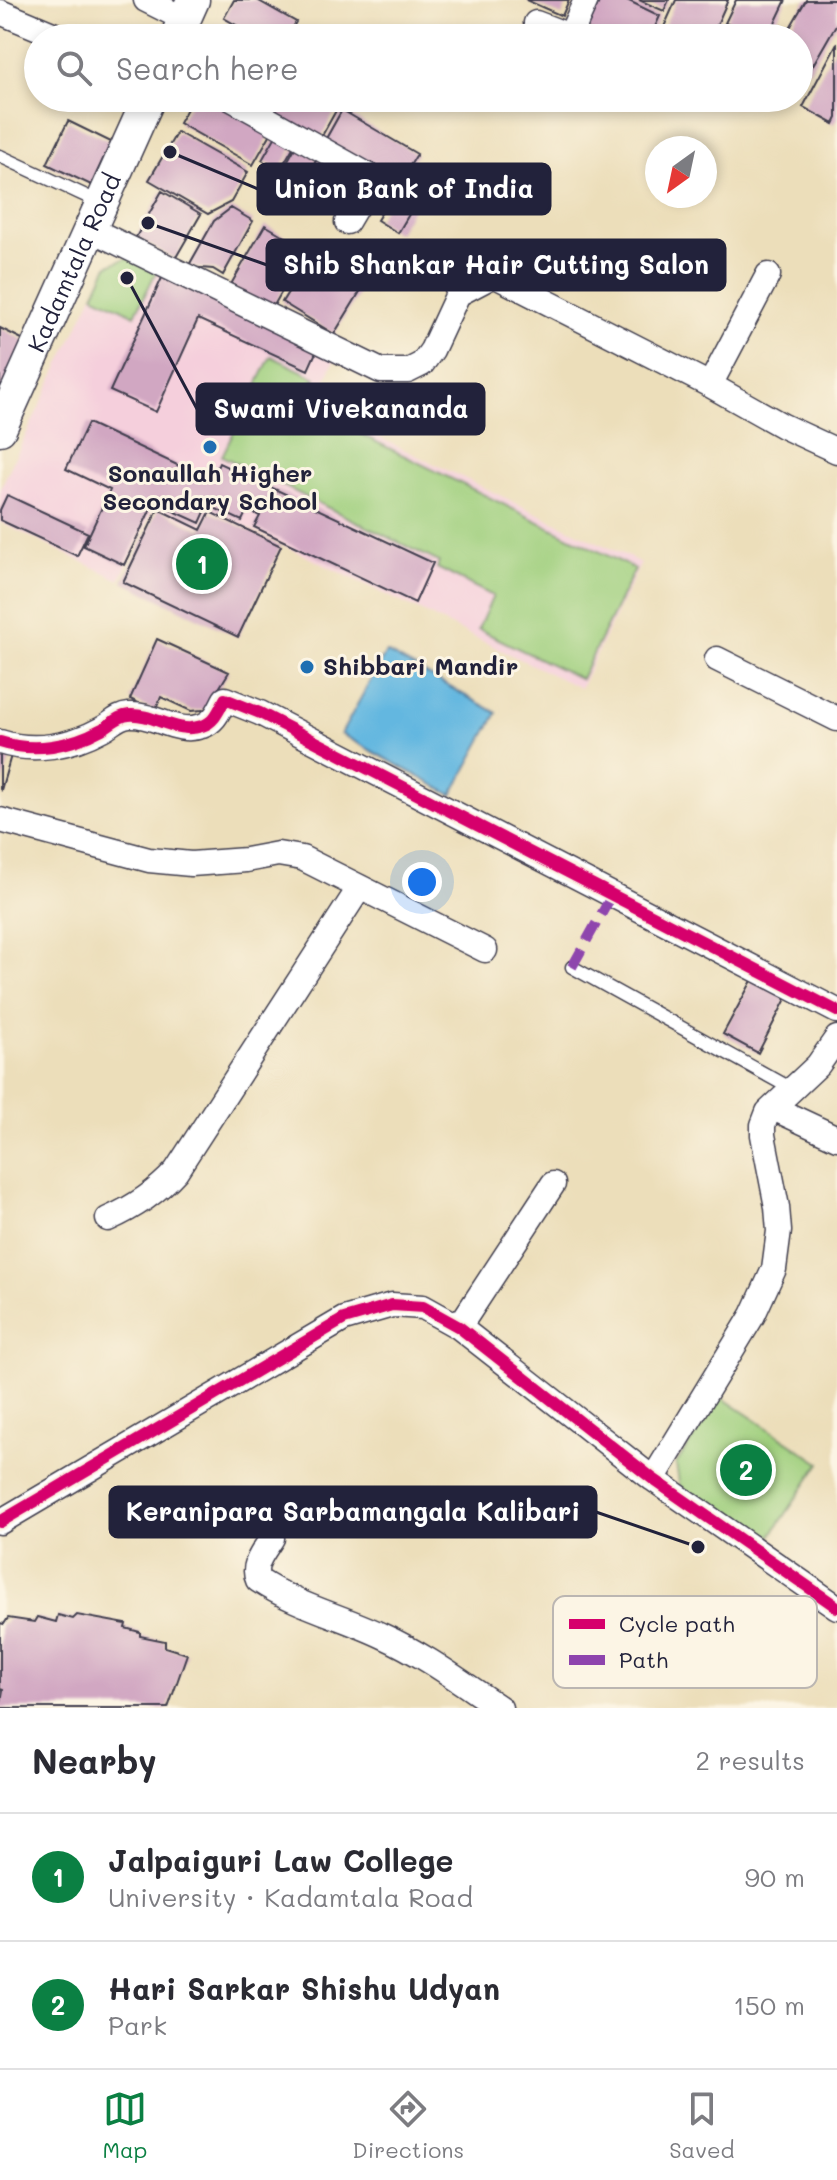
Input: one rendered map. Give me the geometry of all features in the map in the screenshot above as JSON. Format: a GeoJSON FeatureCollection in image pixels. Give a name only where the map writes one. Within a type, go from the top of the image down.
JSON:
{"type":"FeatureCollection","features":[{"type":"Feature","properties":{"kind":"main road","name":"Kadamtala Road"},"geometry":{"type":"LineString","coordinates":[[0,429],[143,112]]}},
{"type":"Feature","properties":{"kind":"street"},"geometry":{"type":"LineString","coordinates":[[146,0],[184,19]]}},
{"type":"Feature","properties":{"kind":"street"},"geometry":{"type":"LineString","coordinates":[[577,24],[586,0]]}},
{"type":"Feature","properties":{"kind":"street"},"geometry":{"type":"LineString","coordinates":[[0,12],[29,24]]}},
{"type":"Feature","properties":{"kind":"street"},"geometry":{"type":"LineString","coordinates":[[255,112],[373,178],[347,222]]}},
{"type":"Feature","properties":{"kind":"street"},"geometry":{"type":"LineString","coordinates":[[96,216],[381,371],[408,371],[422,364],[432,350],[458,294],[494,275],[710,385],[783,426],[837,451]]}},
{"type":"Feature","properties":{"kind":"street"},"geometry":{"type":"LineString","coordinates":[[710,385],[768,275]]}},
{"type":"Feature","properties":{"kind":"street"},"geometry":{"type":"LineString","coordinates":[[717,659],[837,719]]}},
{"type":"Feature","properties":{"kind":"street"},"geometry":{"type":"LineString","coordinates":[[0,742],[31,747],[57,746],[100,730],[119,717],[132,715],[173,726],[201,726],[215,718],[225,699],[260,713],[837,1011]]}},
{"type":"Feature","properties":{"kind":"street"},"geometry":{"type":"LineString","coordinates":[[0,820],[149,860],[191,864],[278,854],[302,858],[485,950]]}},
{"type":"Feature","properties":{"kind":"street"},"geometry":{"type":"LineString","coordinates":[[108,1219],[149,1197],[182,1164],[360,887]]}},
{"type":"Feature","properties":{"kind":"street"},"geometry":{"type":"LineString","coordinates":[[653,1479],[753,1315],[774,1269],[779,1231],[763,1125],[768,1112],[818,1065],[837,1038]]}},
{"type":"Feature","properties":{"kind":"street"},"geometry":{"type":"LineString","coordinates":[[773,1108],[837,1138]]}},
{"type":"Feature","properties":{"kind":"street"},"geometry":{"type":"LineString","coordinates":[[459,1327],[553,1184]]}},
{"type":"Feature","properties":{"kind":"street"},"geometry":{"type":"LineString","coordinates":[[0,1522],[344,1319],[392,1305],[423,1307],[459,1327],[653,1479],[837,1607]]}},
{"type":"Feature","properties":{"kind":"street"},"geometry":{"type":"LineString","coordinates":[[272,1538],[257,1565],[255,1575],[258,1580],[294,1601],[405,1647],[500,1708]]}},
{"type":"Feature","properties":{"kind":"lane"},"geometry":{"type":"LineString","coordinates":[[0,156],[96,216]]}},
{"type":"Feature","properties":{"kind":"lane"},"geometry":{"type":"LineString","coordinates":[[572,967],[792,1089]]}},
{"type":"Feature","properties":{"kind":"shaded area","name":"Sonaullah Higher Secondary School"},"geometry":{"type":"Polygon","coordinates":[[[162,260],[341,347],[313,406],[641,563],[580,688],[210,510],[201,528],[155,506],[120,580],[0,522],[0,489],[93,295],[135,315],[162,260]]]}},
{"type":"Feature","properties":{"kind":"green space"},"geometry":{"type":"Polygon","coordinates":[[[144,252],[162,260],[135,315],[94,295],[108,265],[144,252]]]}},
{"type":"Feature","properties":{"kind":"green space"},"geometry":{"type":"Polygon","coordinates":[[[271,356],[316,378],[303,406],[635,569],[581,679],[478,629],[493,596],[437,568],[439,562],[222,456],[271,356]]]}},
{"type":"Feature","properties":{"kind":"green space"},"geometry":{"type":"Polygon","coordinates":[[[721,1397],[820,1463],[765,1545],[680,1488],[676,1464],[721,1397]]]}},
{"type":"Feature","properties":{"kind":"water"},"geometry":{"type":"Polygon","coordinates":[[[386,652],[497,713],[452,795],[341,734],[386,652]]]}},
{"type":"Feature","properties":{"kind":"building"},"geometry":{"type":"Polygon","coordinates":[[[234,0],[257,0],[296,22],[234,24],[224,18],[234,0]]]}},
{"type":"Feature","properties":{"kind":"building"},"geometry":{"type":"Polygon","coordinates":[[[526,0],[569,0],[562,16],[526,0]]]}},
{"type":"Feature","properties":{"kind":"building"},"geometry":{"type":"Polygon","coordinates":[[[600,0],[627,0],[660,16],[656,24],[588,24],[600,0]]]}},
{"type":"Feature","properties":{"kind":"building"},"geometry":{"type":"Polygon","coordinates":[[[639,0],[669,0],[664,11],[639,0]]]}},
{"type":"Feature","properties":{"kind":"building"},"geometry":{"type":"Polygon","coordinates":[[[676,0],[728,0],[717,24],[665,24],[676,0]]]}},
{"type":"Feature","properties":{"kind":"building"},"geometry":{"type":"Polygon","coordinates":[[[736,0],[786,0],[775,24],[725,23],[736,0]]]}},
{"type":"Feature","properties":{"kind":"building"},"geometry":{"type":"Polygon","coordinates":[[[806,0],[837,0],[837,23],[813,65],[813,24],[792,24],[806,0]]]}},
{"type":"Feature","properties":{"kind":"building"},"geometry":{"type":"Polygon","coordinates":[[[837,43],[837,118],[834,124],[812,112],[813,88],[837,43]]]}},
{"type":"Feature","properties":{"kind":"building"},"geometry":{"type":"Polygon","coordinates":[[[185,112],[246,112],[274,128],[253,165],[179,123],[185,112]]]}},
{"type":"Feature","properties":{"kind":"building"},"geometry":{"type":"Polygon","coordinates":[[[270,112],[335,112],[319,141],[270,112]]]}},
{"type":"Feature","properties":{"kind":"building"},"geometry":{"type":"Polygon","coordinates":[[[341,112],[345,112],[417,154],[397,187],[323,144],[341,112]]]}},
{"type":"Feature","properties":{"kind":"building"},"geometry":{"type":"Polygon","coordinates":[[[68,121],[111,142],[91,185],[47,164],[68,121]]]}},
{"type":"Feature","properties":{"kind":"building"},"geometry":{"type":"Polygon","coordinates":[[[177,132],[248,172],[231,202],[208,214],[149,180],[177,132]]]}},
{"type":"Feature","properties":{"kind":"building"},"geometry":{"type":"Polygon","coordinates":[[[277,134],[295,144],[280,170],[262,160],[277,134]]]}},
{"type":"Feature","properties":{"kind":"building"},"geometry":{"type":"Polygon","coordinates":[[[296,146],[317,158],[310,171],[318,158],[356,179],[342,205],[282,171],[296,146]]]}},
{"type":"Feature","properties":{"kind":"building"},"geometry":{"type":"Polygon","coordinates":[[[162,191],[201,214],[175,259],[136,237],[162,191]]]}},
{"type":"Feature","properties":{"kind":"building"},"geometry":{"type":"Polygon","coordinates":[[[395,191],[415,204],[398,233],[377,220],[395,191]]]}},
{"type":"Feature","properties":{"kind":"building"},"geometry":{"type":"Polygon","coordinates":[[[231,208],[253,221],[223,275],[213,269],[188,267],[214,221],[231,208]]]}},
{"type":"Feature","properties":{"kind":"building"},"geometry":{"type":"Polygon","coordinates":[[[265,225],[306,249],[272,309],[230,286],[265,225]]]}},
{"type":"Feature","properties":{"kind":"building"},"geometry":{"type":"Polygon","coordinates":[[[336,251],[372,272],[334,334],[282,302],[295,281],[311,291],[336,251]]]}},
{"type":"Feature","properties":{"kind":"building"},"geometry":{"type":"Polygon","coordinates":[[[167,267],[322,339],[308,370],[198,319],[156,412],[110,391],[167,267]]]}},
{"type":"Feature","properties":{"kind":"building"},"geometry":{"type":"Polygon","coordinates":[[[0,328],[28,342],[0,398],[0,328]]]}},
{"type":"Feature","properties":{"kind":"building"},"geometry":{"type":"Polygon","coordinates":[[[88,423],[211,481],[219,463],[433,563],[415,603],[254,527],[260,516],[247,510],[242,521],[208,505],[200,523],[154,502],[124,565],[84,546],[110,490],[66,469],[88,423]]]}},
{"type":"Feature","properties":{"kind":"building"},"geometry":{"type":"Polygon","coordinates":[[[7,495],[88,533],[77,556],[0,520],[0,510],[7,495]]]}},
{"type":"Feature","properties":{"kind":"building"},"geometry":{"type":"Polygon","coordinates":[[[158,509],[201,530],[210,512],[281,546],[238,637],[123,582],[158,509]]]}},
{"type":"Feature","properties":{"kind":"building"},"geometry":{"type":"Polygon","coordinates":[[[157,639],[229,672],[207,708],[191,711],[161,697],[155,711],[130,699],[157,639]]]}},
{"type":"Feature","properties":{"kind":"building"},"geometry":{"type":"Polygon","coordinates":[[[0,748],[12,752],[1,790],[0,789],[0,748]]]}},
{"type":"Feature","properties":{"kind":"building"},"geometry":{"type":"Polygon","coordinates":[[[755,975],[789,993],[758,1053],[723,1034],[755,975]]]}},
{"type":"Feature","properties":{"kind":"building"},"geometry":{"type":"Polygon","coordinates":[[[58,1615],[73,1619],[77,1615],[126,1624],[125,1628],[140,1632],[140,1636],[165,1641],[165,1647],[187,1654],[168,1708],[0,1708],[3,1690],[0,1689],[0,1623],[4,1624],[8,1618],[34,1622],[37,1617],[56,1622],[58,1615]]]}},
{"type":"Feature","properties":{"kind":"marked path"},"geometry":{"type":"LineString","coordinates":[[572,967],[612,895]]}},
{"type":"Feature","properties":{"kind":"cycle path"},"geometry":{"type":"LineString","coordinates":[[0,742],[26,747],[52,746],[90,735],[129,715],[192,728],[210,722],[225,699],[260,713],[837,1011]]}},
{"type":"Feature","properties":{"kind":"cycle path"},"geometry":{"type":"LineString","coordinates":[[0,1522],[344,1319],[392,1305],[423,1307],[459,1327],[653,1479],[837,1607]]}},
{"type":"Feature","properties":{"kind":"place","name":"Union Bank of India"},"geometry":{"type":"Point","coordinates":[170,152]}},
{"type":"Feature","properties":{"kind":"place","name":"Shib Shankar Hair Cutting Salon"},"geometry":{"type":"Point","coordinates":[148,223]}},
{"type":"Feature","properties":{"kind":"place","name":"Swami Vivekananda"},"geometry":{"type":"Point","coordinates":[127,278]}},
{"type":"Feature","properties":{"kind":"place","name":"Sonaullah Higher Secondary School"},"geometry":{"type":"Point","coordinates":[210,447]}},
{"type":"Feature","properties":{"kind":"place","name":"Jalpaiguri Law College"},"geometry":{"type":"Point","coordinates":[202,564]}},
{"type":"Feature","properties":{"kind":"place","name":"Shibbari Mandir"},"geometry":{"type":"Point","coordinates":[307,667]}},
{"type":"Feature","properties":{"kind":"place","name":"Hari Sarkar Shishu Udyan"},"geometry":{"type":"Point","coordinates":[746,1470]}},
{"type":"Feature","properties":{"kind":"place","name":"Keranipara Sarbamangala Kalibari"},"geometry":{"type":"Point","coordinates":[698,1547]}}]}
